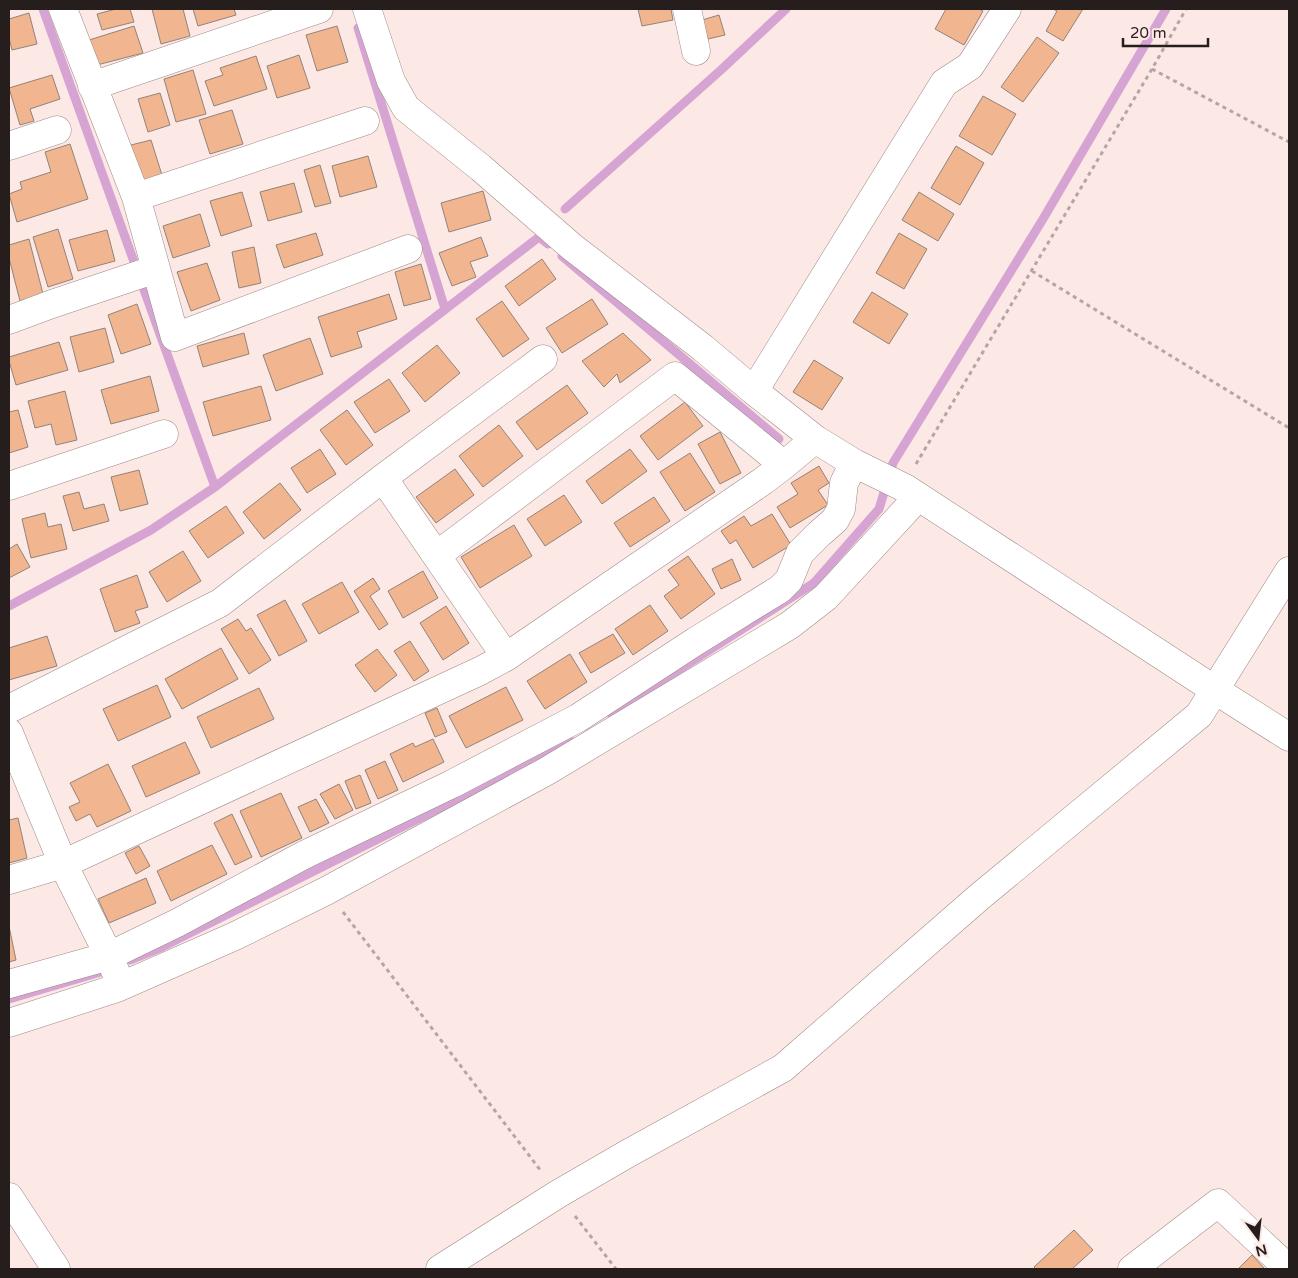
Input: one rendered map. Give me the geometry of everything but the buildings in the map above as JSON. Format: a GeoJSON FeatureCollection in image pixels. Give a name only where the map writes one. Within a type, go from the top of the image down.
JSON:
{"type":"FeatureCollection","features":[{"type":"Feature","properties":{"kind":"street"},"geometry":{"type":"LineString","coordinates":[[63,9],[136,197],[175,337],[408,249]]}},
{"type":"Feature","properties":{"kind":"street"},"geometry":{"type":"LineString","coordinates":[[92,86],[319,9]]}},
{"type":"Feature","properties":{"kind":"street"},"geometry":{"type":"LineString","coordinates":[[367,9],[391,81],[406,108],[480,168],[572,247],[703,348],[754,392],[815,439],[854,463],[900,486],[1289,737]]}},
{"type":"Feature","properties":{"kind":"street"},"geometry":{"type":"LineString","coordinates":[[687,9],[696,51]]}},
{"type":"Feature","properties":{"kind":"street"},"geometry":{"type":"LineString","coordinates":[[754,392],[944,83],[970,66],[1008,9]]}},
{"type":"Feature","properties":{"kind":"street"},"geometry":{"type":"LineString","coordinates":[[136,197],[365,121]]}},
{"type":"Feature","properties":{"kind":"street"},"geometry":{"type":"LineString","coordinates":[[9,146],[57,130]]}},
{"type":"Feature","properties":{"kind":"street"},"geometry":{"type":"LineString","coordinates":[[9,320],[156,269]]}},
{"type":"Feature","properties":{"kind":"street"},"geometry":{"type":"LineString","coordinates":[[9,709],[220,603],[543,359]]}},
{"type":"Feature","properties":{"kind":"street"},"geometry":{"type":"LineString","coordinates":[[436,555],[674,376],[784,465]]}},
{"type":"Feature","properties":{"kind":"street"},"geometry":{"type":"LineString","coordinates":[[9,486],[164,434]]}},
{"type":"Feature","properties":{"kind":"street"},"geometry":{"type":"LineString","coordinates":[[9,880],[63,864],[480,671],[506,657],[763,481],[815,439]]}},
{"type":"Feature","properties":{"kind":"street"},"geometry":{"type":"LineString","coordinates":[[9,984],[115,970],[235,936],[326,891],[547,771],[790,625],[798,596],[800,553],[835,520],[841,509],[844,482],[854,463]]}},
{"type":"Feature","properties":{"kind":"street"},"geometry":{"type":"LineString","coordinates":[[383,478],[506,657]]}},
{"type":"Feature","properties":{"kind":"street"},"geometry":{"type":"LineString","coordinates":[[9,1023],[115,970],[177,923],[304,855],[452,784],[578,718],[780,589],[798,596],[826,597],[900,486]]}},
{"type":"Feature","properties":{"kind":"street"},"geometry":{"type":"LineString","coordinates":[[440,1269],[558,1194],[783,1068],[978,898],[1198,715],[1289,571]]}},
{"type":"Feature","properties":{"kind":"street"},"geometry":{"type":"LineString","coordinates":[[578,718],[589,745]]}},
{"type":"Feature","properties":{"kind":"street"},"geometry":{"type":"LineString","coordinates":[[9,733],[63,864],[115,970]]}},
{"type":"Feature","properties":{"kind":"street"},"geometry":{"type":"LineString","coordinates":[[9,1197],[56,1269]]}},
{"type":"Feature","properties":{"kind":"street"},"geometry":{"type":"LineString","coordinates":[[1132,1269],[1218,1203],[1289,1269]]}},
{"type":"Feature","properties":{"kind":"path"},"geometry":{"type":"LineString","coordinates":[[900,486],[909,476],[1032,271],[1186,9]]}},
{"type":"Feature","properties":{"kind":"path"},"geometry":{"type":"LineString","coordinates":[[1152,69],[1289,142]]}},
{"type":"Feature","properties":{"kind":"path"},"geometry":{"type":"LineString","coordinates":[[1032,271],[1289,428]]}},
{"type":"Feature","properties":{"kind":"path"},"geometry":{"type":"LineString","coordinates":[[326,891],[616,1269]]}},
{"type":"Feature","properties":{"kind":"waterway"},"geometry":{"type":"LineString","coordinates":[[43,9],[215,487]]}},
{"type":"Feature","properties":{"kind":"waterway"},"geometry":{"type":"LineString","coordinates":[[565,209],[722,69],[786,9]]}},
{"type":"Feature","properties":{"kind":"waterway"},"geometry":{"type":"LineString","coordinates":[[610,713],[814,583],[879,509],[893,463],[1043,219],[1166,9]]}},
{"type":"Feature","properties":{"kind":"waterway"},"geometry":{"type":"LineString","coordinates":[[358,28],[445,309]]}},
{"type":"Feature","properties":{"kind":"waterway"},"geometry":{"type":"LineString","coordinates":[[9,606],[151,530],[215,487],[539,237],[548,244]]}},
{"type":"Feature","properties":{"kind":"waterway"},"geometry":{"type":"LineString","coordinates":[[562,256],[779,439]]}},
{"type":"Feature","properties":{"kind":"waterway"},"geometry":{"type":"LineString","coordinates":[[130,960],[162,947],[510,773],[569,738]]}},
{"type":"Feature","properties":{"kind":"waterway"},"geometry":{"type":"LineString","coordinates":[[9,999],[104,971]]}}]}
